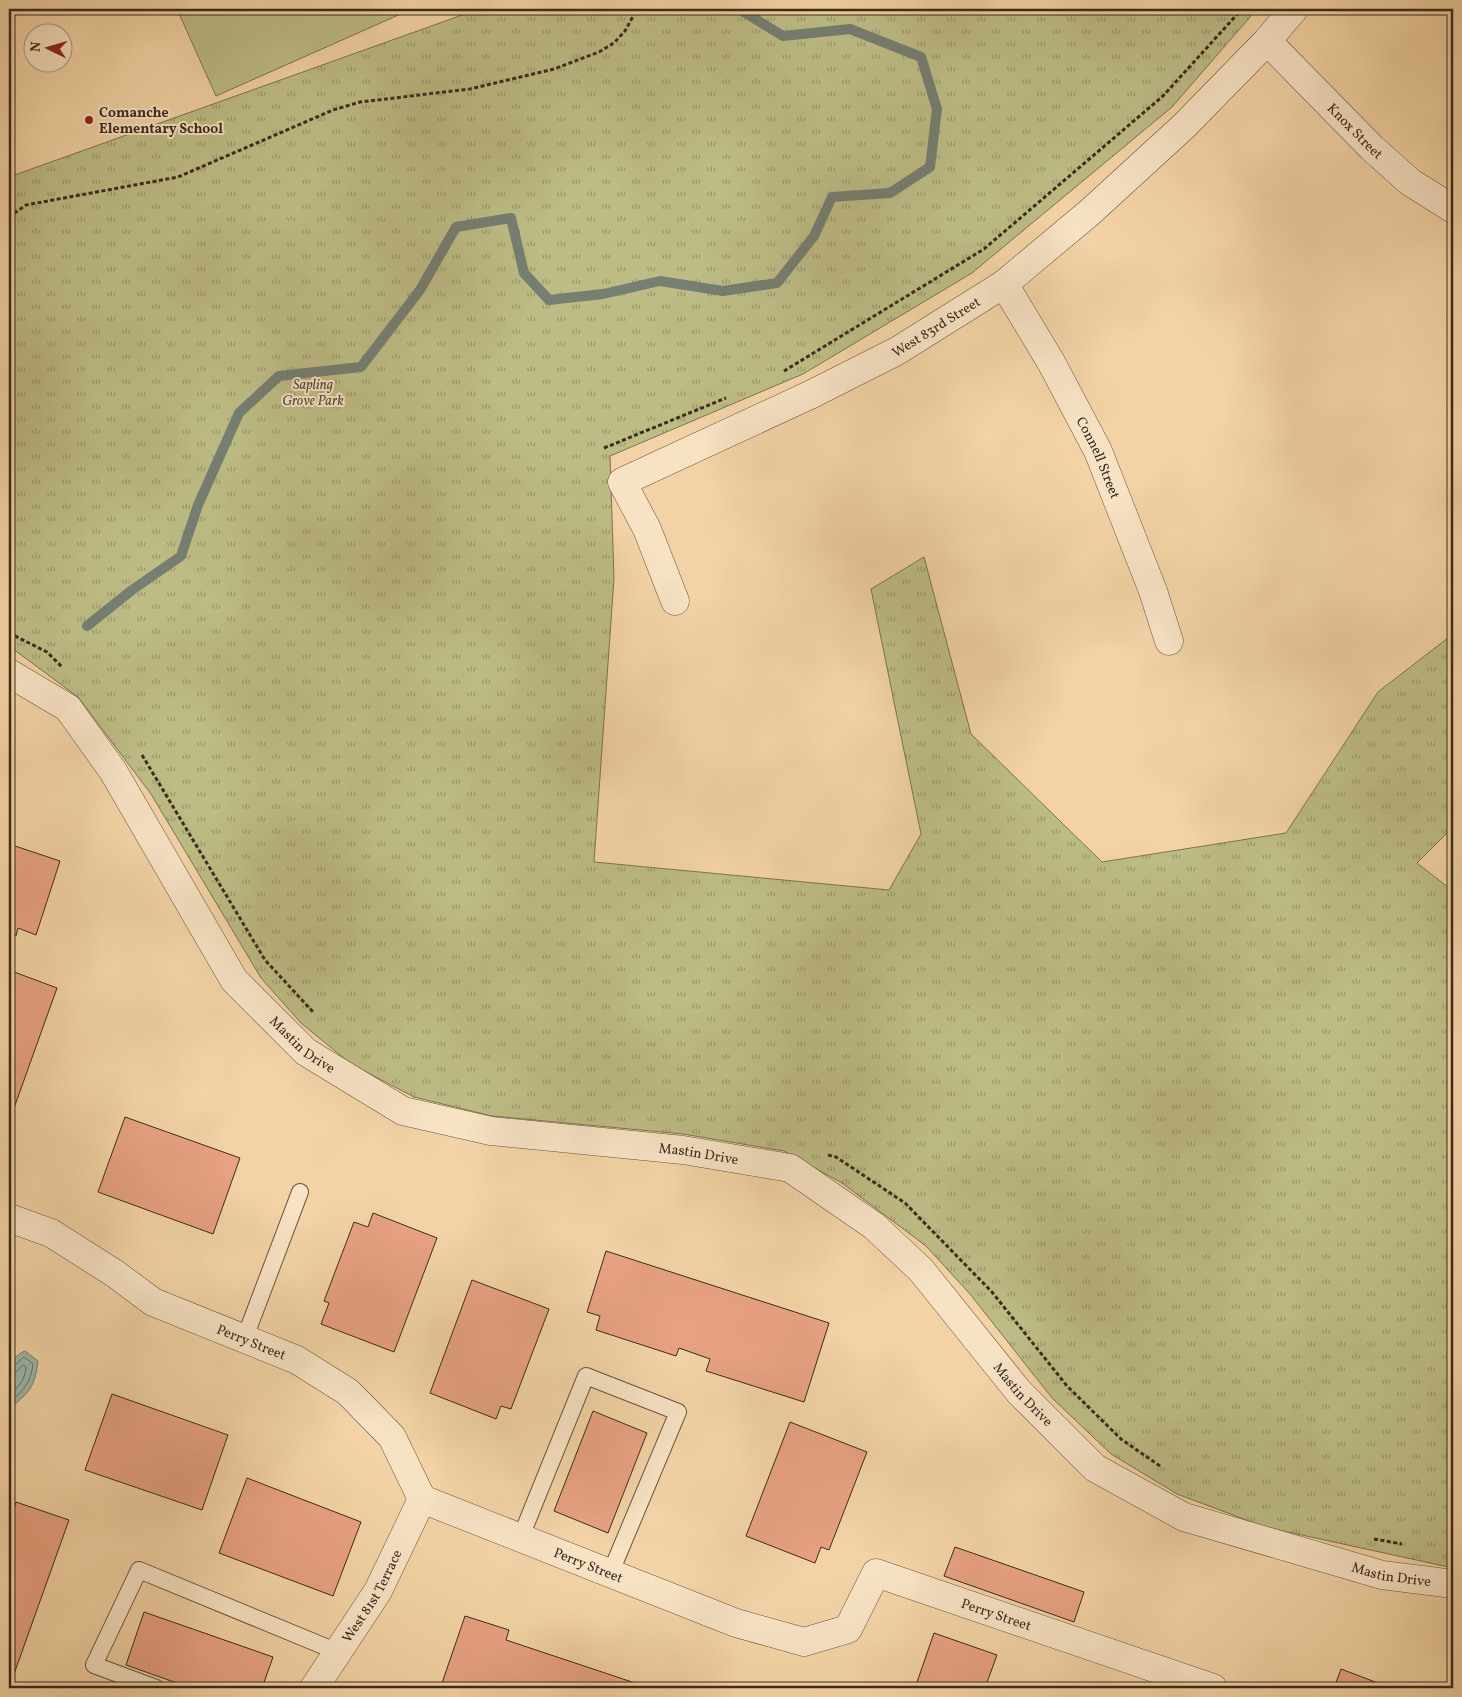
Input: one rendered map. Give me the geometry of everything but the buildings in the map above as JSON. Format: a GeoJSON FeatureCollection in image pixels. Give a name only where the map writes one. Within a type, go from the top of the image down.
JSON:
{"type":"FeatureCollection","features":[{"type":"Feature","properties":{"kind":"street","name":"West 83rd Street"},"geometry":{"type":"LineString","coordinates":[[675,601],[647,529],[622,482],[812,394],[897,351],[1004,284],[1089,213],[1177,133],[1267,42],[1294,9]]}},
{"type":"Feature","properties":{"kind":"street","name":"Knox Street"},"geometry":{"type":"LineString","coordinates":[[1267,42],[1372,148],[1410,182],[1453,209]]}},
{"type":"Feature","properties":{"kind":"street","name":"Connell Street"},"geometry":{"type":"LineString","coordinates":[[1004,284],[1051,362],[1098,451],[1153,591],[1168,641]]}},
{"type":"Feature","properties":{"kind":"street","name":"Mastin Drive"},"geometry":{"type":"LineString","coordinates":[[9,673],[68,708],[113,771],[234,980],[306,1052],[403,1111],[491,1131],[683,1150],[790,1168],[874,1226],[920,1270],[1019,1392],[1095,1468],[1184,1517],[1382,1575],[1453,1584]]}},
{"type":"Feature","properties":{"kind":"street","name":"Perry Street"},"geometry":{"type":"LineString","coordinates":[[9,1218],[51,1233],[114,1273],[153,1302],[297,1360],[348,1392],[392,1437],[422,1499],[520,1539],[736,1623],[804,1642],[848,1629],[876,1573],[1213,1688]]}},
{"type":"Feature","properties":{"kind":"street","name":"West 81st Terrace"},"geometry":{"type":"LineString","coordinates":[[314,1688],[378,1591],[422,1499]]}},
{"type":"Feature","properties":{"kind":"lane"},"geometry":{"type":"LineString","coordinates":[[244,1340],[300,1192]]}},
{"type":"Feature","properties":{"kind":"lane"},"geometry":{"type":"LineString","coordinates":[[520,1539],[586,1376],[678,1412],[610,1574]]}},
{"type":"Feature","properties":{"kind":"lane"},"geometry":{"type":"LineString","coordinates":[[156,1688],[94,1665],[139,1570],[338,1652]]}},
{"type":"Feature","properties":{"kind":"path"},"geometry":{"type":"LineString","coordinates":[[9,216],[26,205],[178,177],[333,110],[360,102],[452,92],[554,69],[614,43],[625,31],[637,9]]}},
{"type":"Feature","properties":{"kind":"path"},"geometry":{"type":"LineString","coordinates":[[782,372],[984,249],[1163,96],[1242,9]]}},
{"type":"Feature","properties":{"kind":"path"},"geometry":{"type":"LineString","coordinates":[[604,448],[728,397]]}},
{"type":"Feature","properties":{"kind":"green space"},"geometry":{"type":"Polygon","coordinates":[[[177,9],[412,9],[216,96],[177,9]]]}},
{"type":"Feature","properties":{"kind":"green space","name":"Sapling Grove Park"},"geometry":{"type":"Polygon","coordinates":[[[479,9],[1257,9],[1172,107],[972,273],[803,374],[610,456],[614,578],[594,862],[889,890],[921,834],[871,589],[924,557],[971,734],[1102,862],[1286,833],[1378,692],[1453,634],[1453,827],[1417,863],[1453,891],[1453,1568],[1265,1527],[1177,1494],[1111,1454],[1052,1398],[970,1294],[926,1246],[842,1183],[784,1151],[683,1134],[492,1116],[414,1097],[351,1064],[301,1023],[261,978],[151,794],[78,697],[9,646],[9,177],[479,9]]]}},
{"type":"Feature","properties":{"kind":"water"},"geometry":{"type":"Polygon","coordinates":[[[25,1351],[38,1361],[35,1377],[26,1394],[9,1409],[8,1376],[10,1368],[18,1355],[25,1351]]]}},
{"type":"Feature","properties":{"kind":"waterway"},"geometry":{"type":"LineString","coordinates":[[87,626],[132,590],[181,556],[198,505],[239,413],[279,376],[361,367],[420,290],[456,227],[511,218],[524,273],[549,300],[603,294],[660,281],[723,291],[777,283],[814,236],[832,197],[890,193],[930,167],[937,109],[921,57],[850,29],[783,36],[739,9]]}},
{"type":"Feature","properties":{"kind":"place","name":"Comanche Elementary School"},"geometry":{"type":"Point","coordinates":[89,120]}}]}
